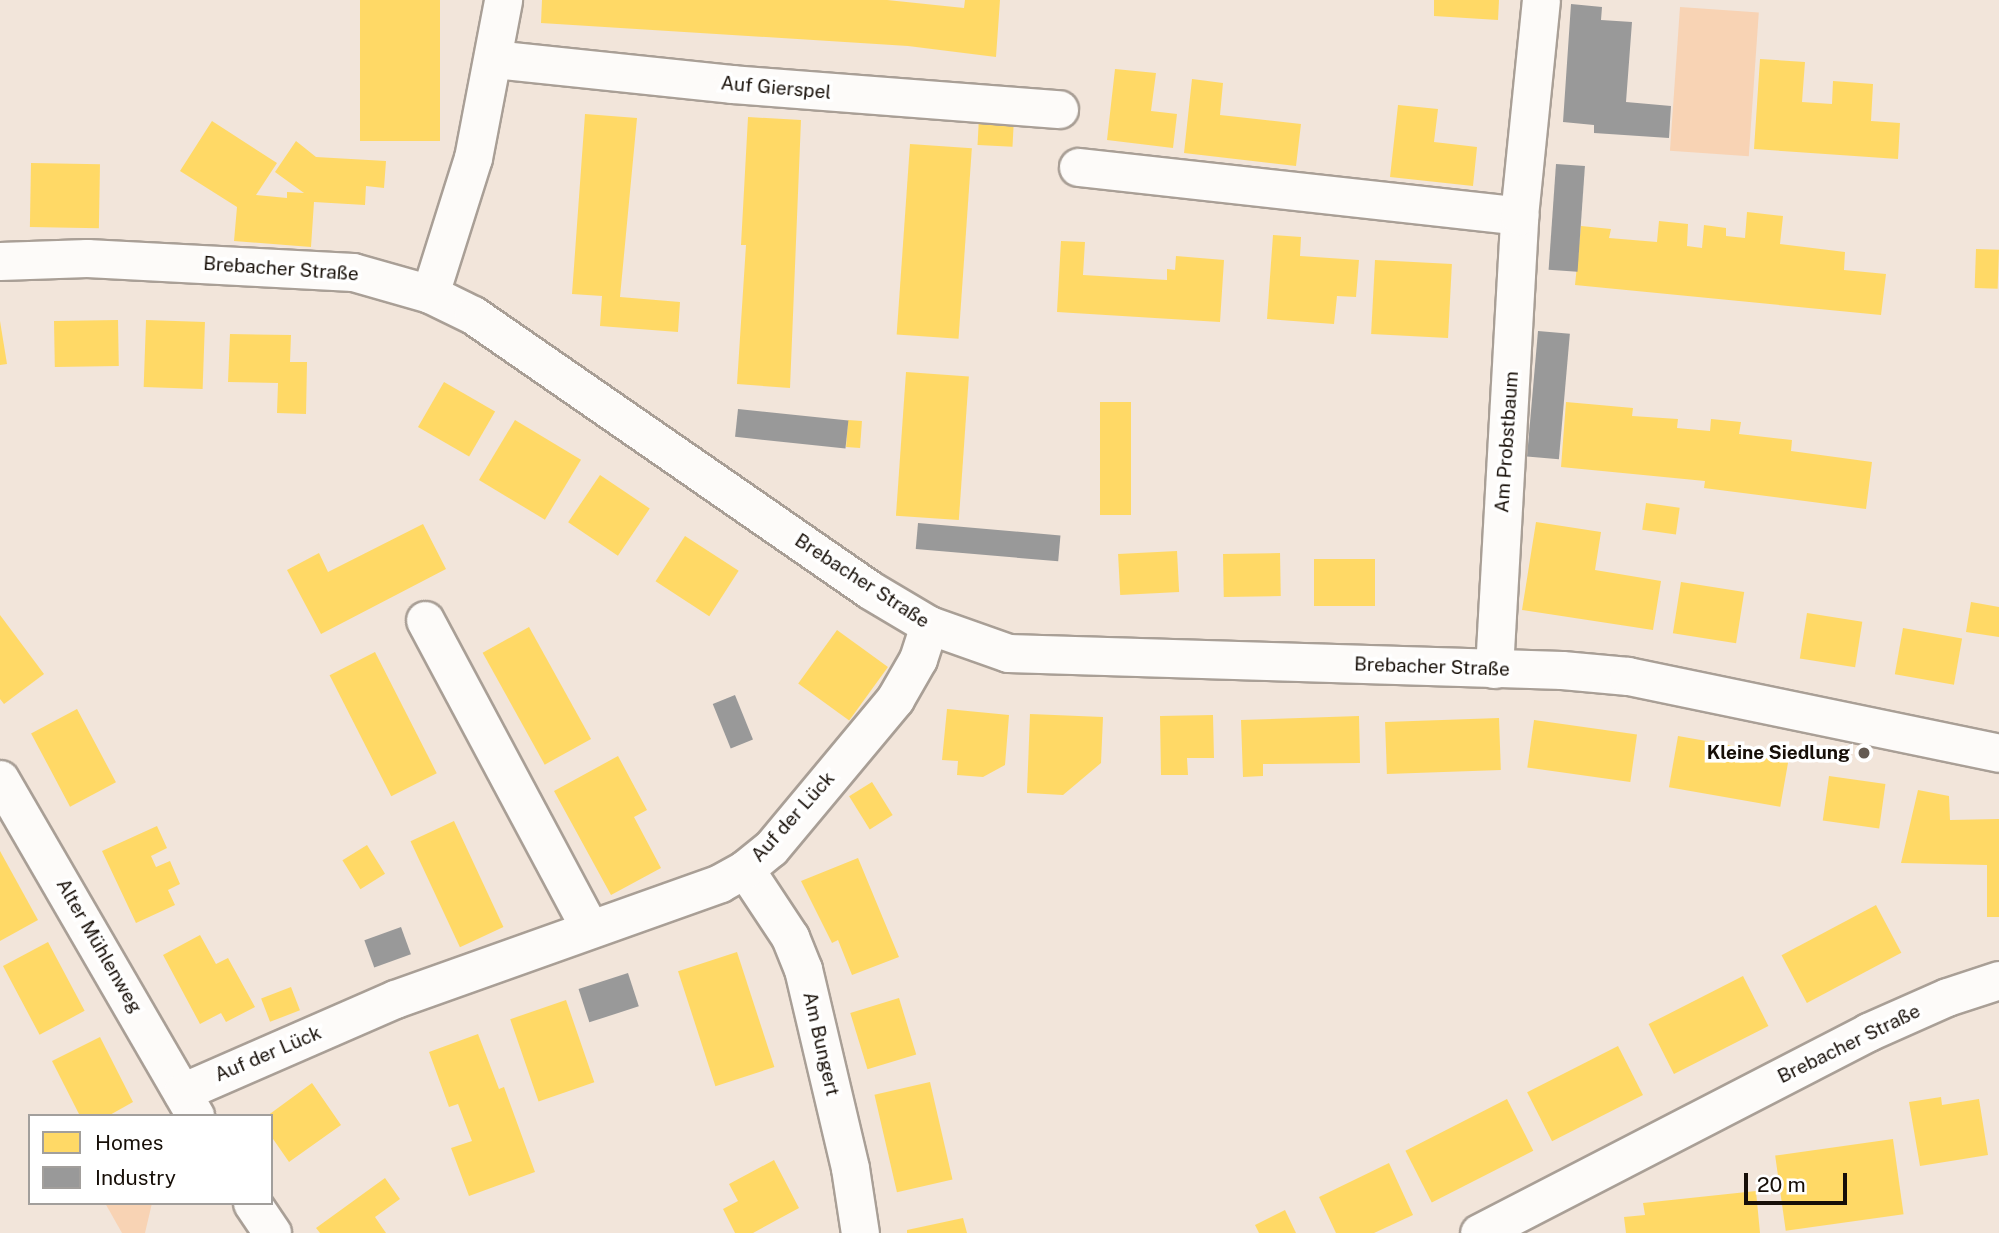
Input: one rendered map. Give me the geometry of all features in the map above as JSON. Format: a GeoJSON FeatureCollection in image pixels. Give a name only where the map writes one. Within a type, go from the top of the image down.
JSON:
{"type":"FeatureCollection","features":[{"type":"Feature","properties":{"kind":"street"},"geometry":{"type":"LineString","coordinates":[[430,293],[473,158],[494,59],[503,0]]}},
{"type":"Feature","properties":{"kind":"street","name":"Am Probstbaum"},"geometry":{"type":"LineString","coordinates":[[1493,669],[1519,216],[1541,0]]}},
{"type":"Feature","properties":{"kind":"street","name":"Auf Gierspel"},"geometry":{"type":"LineString","coordinates":[[494,59],[814,91],[1059,109]]}},
{"type":"Feature","properties":{"kind":"street"},"geometry":{"type":"LineString","coordinates":[[1079,167],[1519,216]]}},
{"type":"Feature","properties":{"kind":"street","name":"Brebacher Straße"},"geometry":{"type":"LineString","coordinates":[[0,261],[87,258],[353,272],[430,293],[473,314],[870,590],[929,625],[1019,654],[1493,669],[1628,676],[1999,753]]}},
{"type":"Feature","properties":{"kind":"street"},"geometry":{"type":"LineString","coordinates":[[425,620],[589,927]]}},
{"type":"Feature","properties":{"kind":"street","name":"Auf der Lück"},"geometry":{"type":"LineString","coordinates":[[188,1104],[395,999],[589,927],[720,883],[745,869],[771,848],[895,699],[918,659],[929,625]]}},
{"type":"Feature","properties":{"kind":"street","name":"Alter Mühlenweg"},"geometry":{"type":"LineString","coordinates":[[0,779],[188,1104]]}},
{"type":"Feature","properties":{"kind":"street","name":"Am Bungert"},"geometry":{"type":"LineString","coordinates":[[745,869],[790,937],[803,969],[850,1168],[860,1233]]}},
{"type":"Feature","properties":{"kind":"street","name":"Brebacher Straße"},"geometry":{"type":"LineString","coordinates":[[1479,1233],[1868,1032],[1947,997],[1999,980]]}},
{"type":"Feature","properties":{"kind":"street"},"geometry":{"type":"LineString","coordinates":[[253,1205],[272,1233]]}},
{"type":"Feature","properties":{"kind":"shaded area"},"geometry":{"type":"Polygon","coordinates":[[[1680,7],[1759,13],[1749,156],[1670,151],[1680,7]]]}},
{"type":"Feature","properties":{"kind":"shaded area"},"geometry":{"type":"Polygon","coordinates":[[[106,1205],[152,1205],[145,1233],[122,1233],[106,1205]]]}},
{"type":"Feature","properties":{"kind":"building: Homes"},"geometry":{"type":"Polygon","coordinates":[[[360,0],[440,0],[440,141],[360,141],[360,0]]]}},
{"type":"Feature","properties":{"kind":"building: Homes"},"geometry":{"type":"Polygon","coordinates":[[[542,0],[887,0],[964,8],[965,0],[1000,0],[996,57],[908,46],[541,23],[542,0]]]}},
{"type":"Feature","properties":{"kind":"building: Homes"},"geometry":{"type":"Polygon","coordinates":[[[1434,0],[1499,0],[1498,20],[1434,16],[1434,0]]]}},
{"type":"Feature","properties":{"kind":"building: Homes"},"geometry":{"type":"Polygon","coordinates":[[[1760,59],[1805,62],[1802,102],[1832,104],[1833,81],[1873,84],[1871,121],[1900,123],[1898,159],[1754,149],[1760,59]]]}},
{"type":"Feature","properties":{"kind":"building: Homes"},"geometry":{"type":"Polygon","coordinates":[[[1115,69],[1156,73],[1151,111],[1177,114],[1173,148],[1107,140],[1115,69]]]}},
{"type":"Feature","properties":{"kind":"building: Homes"},"geometry":{"type":"Polygon","coordinates":[[[1192,79],[1223,83],[1220,115],[1301,124],[1296,166],[1184,153],[1192,79]]]}},
{"type":"Feature","properties":{"kind":"building: Homes"},"geometry":{"type":"Polygon","coordinates":[[[1398,105],[1438,109],[1434,142],[1477,147],[1473,186],[1390,177],[1398,105]]]}},
{"type":"Feature","properties":{"kind":"building: Homes"},"geometry":{"type":"Polygon","coordinates":[[[585,114],[637,118],[620,297],[680,302],[678,332],[600,326],[602,296],[572,294],[585,114]]]}},
{"type":"Feature","properties":{"kind":"building: Homes"},"geometry":{"type":"Polygon","coordinates":[[[748,117],[801,120],[790,388],[737,384],[746,245],[741,245],[748,117]]]}},
{"type":"Feature","properties":{"kind":"building: Homes"},"geometry":{"type":"Polygon","coordinates":[[[979,117],[1014,119],[1012,147],[978,145],[979,117]]]}},
{"type":"Feature","properties":{"kind":"building: Homes"},"geometry":{"type":"Polygon","coordinates":[[[212,121],[277,163],[256,195],[287,198],[287,192],[304,193],[275,172],[296,141],[316,157],[386,161],[384,188],[366,186],[365,205],[314,202],[311,247],[234,241],[237,207],[180,171],[212,121]]]}},
{"type":"Feature","properties":{"kind":"building: Homes"},"geometry":{"type":"Polygon","coordinates":[[[910,144],[972,148],[959,339],[897,335],[910,144]]]}},
{"type":"Feature","properties":{"kind":"building: Homes"},"geometry":{"type":"Polygon","coordinates":[[[31,163],[100,164],[99,228],[30,227],[31,163]]]}},
{"type":"Feature","properties":{"kind":"building: Homes"},"geometry":{"type":"Polygon","coordinates":[[[1747,212],[1783,216],[1780,244],[1845,252],[1844,270],[1886,274],[1881,315],[1575,285],[1581,226],[1611,229],[1609,238],[1657,242],[1659,221],[1688,224],[1687,246],[1702,248],[1704,225],[1726,228],[1726,236],[1745,238],[1747,212]]]}},
{"type":"Feature","properties":{"kind":"building: Homes"},"geometry":{"type":"Polygon","coordinates":[[[1273,235],[1301,237],[1300,256],[1359,260],[1356,297],[1337,296],[1334,324],[1267,319],[1273,235]]]}},
{"type":"Feature","properties":{"kind":"building: Homes"},"geometry":{"type":"Polygon","coordinates":[[[1061,241],[1085,242],[1083,275],[1167,280],[1167,269],[1175,270],[1176,256],[1224,260],[1220,322],[1057,312],[1061,241]]]}},
{"type":"Feature","properties":{"kind":"building: Homes"},"geometry":{"type":"Polygon","coordinates":[[[1976,249],[1999,250],[1998,289],[1975,288],[1976,249]]]}},
{"type":"Feature","properties":{"kind":"building: Homes"},"geometry":{"type":"Polygon","coordinates":[[[1375,260],[1452,264],[1448,338],[1371,334],[1375,260]]]}},
{"type":"Feature","properties":{"kind":"building: Homes"},"geometry":{"type":"Polygon","coordinates":[[[118,320],[119,366],[55,367],[54,321],[118,320]]]}},
{"type":"Feature","properties":{"kind":"building: Homes"},"geometry":{"type":"Polygon","coordinates":[[[146,320],[205,322],[203,389],[144,387],[146,320]]]}},
{"type":"Feature","properties":{"kind":"building: Homes"},"geometry":{"type":"Polygon","coordinates":[[[0,321],[7,364],[0,365],[0,321]]]}},
{"type":"Feature","properties":{"kind":"building: Homes"},"geometry":{"type":"Polygon","coordinates":[[[230,334],[291,335],[290,362],[307,362],[306,414],[277,413],[278,383],[228,382],[230,334]]]}},
{"type":"Feature","properties":{"kind":"building: Homes"},"geometry":{"type":"Polygon","coordinates":[[[906,372],[969,376],[959,520],[896,516],[906,372]]]}},
{"type":"Feature","properties":{"kind":"building: Homes"},"geometry":{"type":"Polygon","coordinates":[[[444,382],[495,412],[469,457],[418,427],[444,382]]]}},
{"type":"Feature","properties":{"kind":"building: Homes"},"geometry":{"type":"Polygon","coordinates":[[[1100,402],[1131,402],[1131,515],[1100,515],[1100,402]]]}},
{"type":"Feature","properties":{"kind":"building: Homes"},"geometry":{"type":"Polygon","coordinates":[[[1566,402],[1633,408],[1632,416],[1678,419],[1677,428],[1710,431],[1711,419],[1741,422],[1739,434],[1792,440],[1791,451],[1872,462],[1866,509],[1704,488],[1705,481],[1561,467],[1566,402]]]}},
{"type":"Feature","properties":{"kind":"building: Homes"},"geometry":{"type":"Polygon","coordinates":[[[515,420],[581,460],[545,520],[479,480],[515,420]]]}},
{"type":"Feature","properties":{"kind":"building: Homes"},"geometry":{"type":"Polygon","coordinates":[[[848,420],[862,421],[860,448],[846,447],[848,420]]]}},
{"type":"Feature","properties":{"kind":"building: Homes"},"geometry":{"type":"Polygon","coordinates":[[[600,475],[650,509],[618,556],[568,522],[600,475]]]}},
{"type":"Feature","properties":{"kind":"building: Homes"},"geometry":{"type":"Polygon","coordinates":[[[1646,503],[1680,508],[1676,534],[1642,530],[1646,503]]]}},
{"type":"Feature","properties":{"kind":"building: Homes"},"geometry":{"type":"Polygon","coordinates":[[[1536,522],[1601,532],[1595,570],[1661,581],[1653,630],[1522,610],[1536,522]]]}},
{"type":"Feature","properties":{"kind":"building: Homes"},"geometry":{"type":"Polygon","coordinates":[[[423,524],[446,569],[321,634],[287,570],[319,553],[328,572],[423,524]]]}},
{"type":"Feature","properties":{"kind":"building: Homes"},"geometry":{"type":"Polygon","coordinates":[[[685,536],[739,571],[709,616],[656,581],[685,536]]]}},
{"type":"Feature","properties":{"kind":"building: Homes"},"geometry":{"type":"Polygon","coordinates":[[[1177,551],[1179,592],[1120,595],[1118,554],[1177,551]]]}},
{"type":"Feature","properties":{"kind":"building: Homes"},"geometry":{"type":"Polygon","coordinates":[[[1280,553],[1281,596],[1224,597],[1223,554],[1280,553]]]}},
{"type":"Feature","properties":{"kind":"building: Homes"},"geometry":{"type":"Polygon","coordinates":[[[1314,559],[1375,559],[1375,606],[1314,606],[1314,559]]]}},
{"type":"Feature","properties":{"kind":"building: Homes"},"geometry":{"type":"Polygon","coordinates":[[[1681,582],[1744,592],[1736,643],[1673,633],[1681,582]]]}},
{"type":"Feature","properties":{"kind":"building: Homes"},"geometry":{"type":"Polygon","coordinates":[[[1971,602],[1999,607],[1999,637],[1966,632],[1971,602]]]}},
{"type":"Feature","properties":{"kind":"building: Homes"},"geometry":{"type":"Polygon","coordinates":[[[1807,613],[1862,622],[1855,667],[1800,658],[1807,613]]]}},
{"type":"Feature","properties":{"kind":"building: Homes"},"geometry":{"type":"Polygon","coordinates":[[[0,615],[44,674],[4,704],[0,699],[0,615]]]}},
{"type":"Feature","properties":{"kind":"building: Homes"},"geometry":{"type":"Polygon","coordinates":[[[529,627],[591,739],[545,765],[483,653],[529,627]]]}},
{"type":"Feature","properties":{"kind":"building: Homes"},"geometry":{"type":"Polygon","coordinates":[[[1903,628],[1962,638],[1954,685],[1895,674],[1903,628]]]}},
{"type":"Feature","properties":{"kind":"building: Homes"},"geometry":{"type":"Polygon","coordinates":[[[837,630],[888,667],[849,720],[798,683],[837,630]]]}},
{"type":"Feature","properties":{"kind":"building: Homes"},"geometry":{"type":"Polygon","coordinates":[[[375,652],[437,773],[391,796],[330,675],[375,652]]]}},
{"type":"Feature","properties":{"kind":"building: Homes"},"geometry":{"type":"Polygon","coordinates":[[[77,709],[116,782],[70,807],[31,733],[77,709]]]}},
{"type":"Feature","properties":{"kind":"building: Homes"},"geometry":{"type":"Polygon","coordinates":[[[947,709],[1009,715],[1005,765],[983,777],[957,775],[958,761],[942,760],[947,709]]]}},
{"type":"Feature","properties":{"kind":"building: Homes"},"geometry":{"type":"Polygon","coordinates":[[[1030,714],[1103,717],[1101,763],[1063,795],[1027,793],[1030,714]]]}},
{"type":"Feature","properties":{"kind":"building: Homes"},"geometry":{"type":"Polygon","coordinates":[[[1213,715],[1214,758],[1187,758],[1188,775],[1161,775],[1160,716],[1213,715]]]}},
{"type":"Feature","properties":{"kind":"building: Homes"},"geometry":{"type":"Polygon","coordinates":[[[1359,716],[1360,763],[1263,764],[1263,776],[1243,777],[1241,720],[1359,716]]]}},
{"type":"Feature","properties":{"kind":"building: Homes"},"geometry":{"type":"Polygon","coordinates":[[[1499,718],[1501,770],[1387,774],[1385,722],[1499,718]]]}},
{"type":"Feature","properties":{"kind":"building: Homes"},"geometry":{"type":"Polygon","coordinates":[[[1534,720],[1637,734],[1630,782],[1527,768],[1534,720]]]}},
{"type":"Feature","properties":{"kind":"building: Homes"},"geometry":{"type":"Polygon","coordinates":[[[1678,736],[1789,756],[1780,807],[1669,787],[1678,736]]]}},
{"type":"Feature","properties":{"kind":"building: Homes"},"geometry":{"type":"Polygon","coordinates":[[[618,756],[647,810],[634,817],[661,868],[611,895],[554,791],[618,756]]]}},
{"type":"Feature","properties":{"kind":"building: Homes"},"geometry":{"type":"Polygon","coordinates":[[[1829,776],[1885,784],[1879,828],[1823,821],[1829,776]]]}},
{"type":"Feature","properties":{"kind":"building: Homes"},"geometry":{"type":"Polygon","coordinates":[[[872,782],[893,815],[870,829],[849,796],[872,782]]]}},
{"type":"Feature","properties":{"kind":"building: Homes"},"geometry":{"type":"Polygon","coordinates":[[[1918,790],[1949,796],[1950,820],[1999,819],[1999,917],[1987,917],[1987,865],[1901,863],[1918,790]]]}},
{"type":"Feature","properties":{"kind":"building: Homes"},"geometry":{"type":"Polygon","coordinates":[[[454,821],[503,927],[460,947],[410,841],[454,821]]]}},
{"type":"Feature","properties":{"kind":"building: Homes"},"geometry":{"type":"Polygon","coordinates":[[[157,826],[167,848],[151,856],[156,867],[170,861],[180,884],[168,890],[175,905],[136,923],[102,851],[157,826]]]}},
{"type":"Feature","properties":{"kind":"building: Homes"},"geometry":{"type":"Polygon","coordinates":[[[367,845],[385,874],[360,889],[342,860],[367,845]]]}},
{"type":"Feature","properties":{"kind":"building: Homes"},"geometry":{"type":"Polygon","coordinates":[[[0,851],[38,920],[0,941],[0,851]]]}},
{"type":"Feature","properties":{"kind":"building: Homes"},"geometry":{"type":"Polygon","coordinates":[[[858,858],[899,957],[852,975],[838,940],[832,943],[801,881],[858,858]]]}},
{"type":"Feature","properties":{"kind":"building: Homes"},"geometry":{"type":"Polygon","coordinates":[[[1876,905],[1901,953],[1807,1003],[1782,955],[1876,905]]]}},
{"type":"Feature","properties":{"kind":"building: Homes"},"geometry":{"type":"Polygon","coordinates":[[[200,935],[216,964],[228,958],[255,1007],[226,1022],[221,1013],[200,1024],[163,955],[200,935]]]}},
{"type":"Feature","properties":{"kind":"building: Homes"},"geometry":{"type":"Polygon","coordinates":[[[48,942],[85,1011],[40,1035],[3,966],[48,942]]]}},
{"type":"Feature","properties":{"kind":"building: Homes"},"geometry":{"type":"Polygon","coordinates":[[[737,952],[774,1067],[715,1086],[678,971],[737,952]]]}},
{"type":"Feature","properties":{"kind":"building: Homes"},"geometry":{"type":"Polygon","coordinates":[[[1743,976],[1768,1026],[1674,1074],[1649,1024],[1743,976]]]}},
{"type":"Feature","properties":{"kind":"building: Homes"},"geometry":{"type":"Polygon","coordinates":[[[291,987],[300,1010],[270,1022],[261,998],[291,987]]]}},
{"type":"Feature","properties":{"kind":"building: Homes"},"geometry":{"type":"Polygon","coordinates":[[[899,998],[916,1054],[867,1069],[850,1013],[899,998]]]}},
{"type":"Feature","properties":{"kind":"building: Homes"},"geometry":{"type":"Polygon","coordinates":[[[566,1000],[594,1082],[539,1101],[510,1019],[566,1000]]]}},
{"type":"Feature","properties":{"kind":"building: Homes"},"geometry":{"type":"Polygon","coordinates":[[[478,1034],[499,1089],[504,1087],[535,1172],[469,1196],[451,1148],[472,1141],[458,1104],[449,1107],[429,1052],[478,1034]]]}},
{"type":"Feature","properties":{"kind":"building: Homes"},"geometry":{"type":"Polygon","coordinates":[[[100,1037],[133,1102],[112,1114],[79,1114],[52,1061],[100,1037]]]}},
{"type":"Feature","properties":{"kind":"building: Homes"},"geometry":{"type":"Polygon","coordinates":[[[1618,1046],[1643,1095],[1552,1141],[1527,1092],[1618,1046]]]}},
{"type":"Feature","properties":{"kind":"building: Homes"},"geometry":{"type":"Polygon","coordinates":[[[930,1082],[952,1179],[897,1192],[874,1095],[930,1082]]]}},
{"type":"Feature","properties":{"kind":"building: Homes"},"geometry":{"type":"Polygon","coordinates":[[[312,1083],[341,1125],[289,1162],[273,1139],[273,1114],[270,1114],[312,1083]]]}},
{"type":"Feature","properties":{"kind":"building: Homes"},"geometry":{"type":"Polygon","coordinates":[[[1941,1097],[1942,1105],[1979,1099],[1988,1155],[1920,1166],[1909,1102],[1941,1097]]]}},
{"type":"Feature","properties":{"kind":"building: Homes"},"geometry":{"type":"Polygon","coordinates":[[[1507,1099],[1533,1151],[1432,1202],[1405,1151],[1507,1099]]]}},
{"type":"Feature","properties":{"kind":"building: Homes"},"geometry":{"type":"Polygon","coordinates":[[[1893,1139],[1904,1214],[1786,1231],[1775,1156],[1893,1139]]]}},
{"type":"Feature","properties":{"kind":"building: Homes"},"geometry":{"type":"Polygon","coordinates":[[[774,1160],[799,1208],[753,1233],[735,1233],[723,1209],[738,1201],[729,1184],[774,1160]]]}},
{"type":"Feature","properties":{"kind":"building: Homes"},"geometry":{"type":"Polygon","coordinates":[[[1389,1163],[1413,1215],[1374,1233],[1336,1233],[1319,1197],[1389,1163]]]}},
{"type":"Feature","properties":{"kind":"building: Homes"},"geometry":{"type":"Polygon","coordinates":[[[385,1178],[400,1199],[375,1217],[386,1233],[320,1233],[316,1228],[385,1178]]]}},
{"type":"Feature","properties":{"kind":"building: Homes"},"geometry":{"type":"Polygon","coordinates":[[[1756,1191],[1760,1233],[1626,1233],[1624,1217],[1645,1215],[1643,1203],[1756,1191]]]}},
{"type":"Feature","properties":{"kind":"building: Homes"},"geometry":{"type":"Polygon","coordinates":[[[1285,1210],[1296,1233],[1259,1233],[1255,1225],[1285,1210]]]}},
{"type":"Feature","properties":{"kind":"building: Homes"},"geometry":{"type":"Polygon","coordinates":[[[963,1218],[967,1233],[907,1233],[907,1230],[963,1218]]]}},
{"type":"Feature","properties":{"kind":"building: Industry"},"geometry":{"type":"Polygon","coordinates":[[[1571,4],[1602,7],[1601,20],[1632,22],[1626,102],[1671,106],[1669,138],[1594,133],[1594,125],[1563,122],[1571,4]]]}},
{"type":"Feature","properties":{"kind":"building: Industry"},"geometry":{"type":"Polygon","coordinates":[[[1556,164],[1585,166],[1578,272],[1549,270],[1556,164]]]}},
{"type":"Feature","properties":{"kind":"building: Industry"},"geometry":{"type":"Polygon","coordinates":[[[1538,331],[1570,334],[1559,459],[1527,457],[1538,331]]]}},
{"type":"Feature","properties":{"kind":"building: Industry"},"geometry":{"type":"Polygon","coordinates":[[[738,409],[848,421],[845,448],[735,437],[738,409]]]}},
{"type":"Feature","properties":{"kind":"building: Industry"},"geometry":{"type":"Polygon","coordinates":[[[918,523],[1060,535],[1058,561],[916,549],[918,523]]]}},
{"type":"Feature","properties":{"kind":"building: Industry"},"geometry":{"type":"Polygon","coordinates":[[[735,695],[753,740],[731,748],[713,704],[735,695]]]}},
{"type":"Feature","properties":{"kind":"building: Industry"},"geometry":{"type":"Polygon","coordinates":[[[401,927],[411,954],[374,968],[364,940],[401,927]]]}},
{"type":"Feature","properties":{"kind":"building: Industry"},"geometry":{"type":"Polygon","coordinates":[[[628,973],[639,1006],[589,1022],[579,989],[628,973]]]}},
{"type":"Feature","properties":{"kind":"place","name":"Kleine Siedlung"},"geometry":{"type":"Point","coordinates":[1864,753]}}]}
